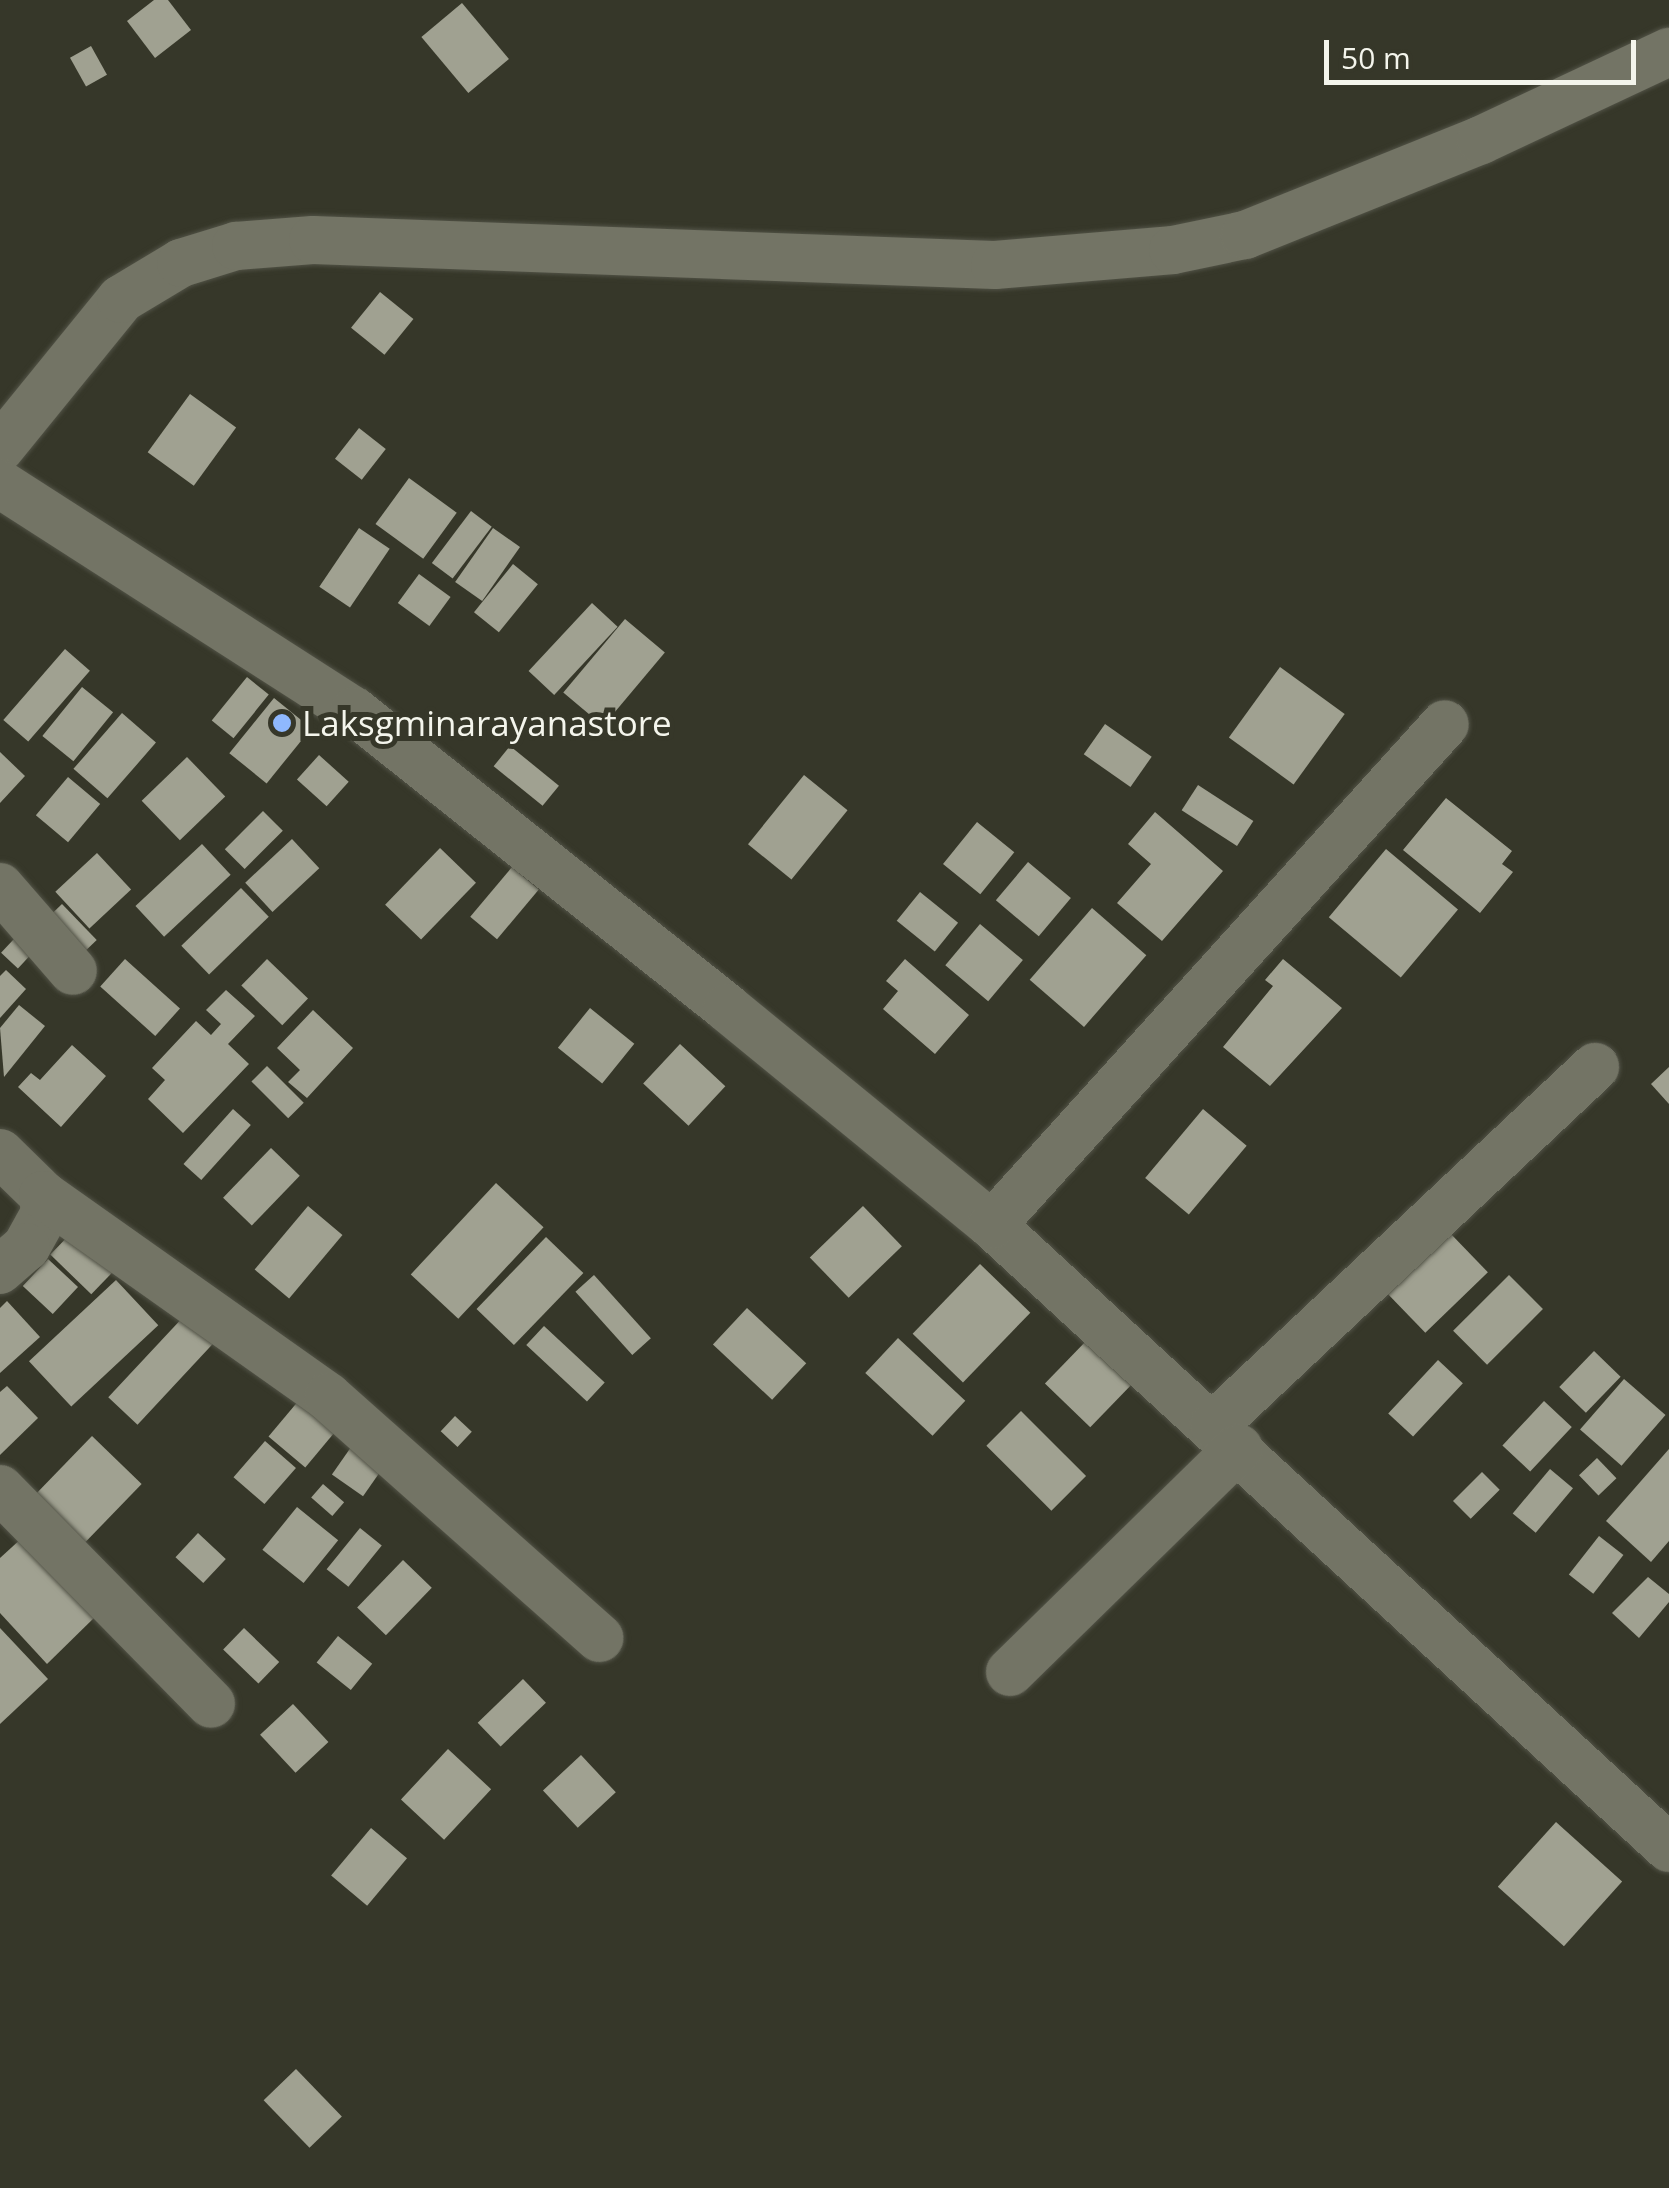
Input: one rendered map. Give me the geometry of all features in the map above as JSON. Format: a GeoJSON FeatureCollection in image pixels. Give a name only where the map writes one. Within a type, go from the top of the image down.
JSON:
{"type":"FeatureCollection","features":[{"type":"Feature","properties":{"kind":"street"},"geometry":{"type":"LineString","coordinates":[[0,448],[121,299],[180,263],[236,246],[313,240],[994,265],[1173,250],[1245,235],[1481,140],[1669,52]]}},
{"type":"Feature","properties":{"kind":"street"},"geometry":{"type":"LineString","coordinates":[[0,484],[354,711],[992,1225],[1227,1436],[1669,1848]]}},
{"type":"Feature","properties":{"kind":"street"},"geometry":{"type":"LineString","coordinates":[[992,1225],[1446,724]]}},
{"type":"Feature","properties":{"kind":"street"},"geometry":{"type":"LineString","coordinates":[[0,887],[74,971]]}},
{"type":"Feature","properties":{"kind":"street"},"geometry":{"type":"LineString","coordinates":[[1010,1672],[1227,1436],[1595,1067]]}},
{"type":"Feature","properties":{"kind":"street"},"geometry":{"type":"LineString","coordinates":[[0,1152],[44,1195],[328,1397],[599,1638]]}},
{"type":"Feature","properties":{"kind":"street"},"geometry":{"type":"LineString","coordinates":[[0,1270],[40,1228],[44,1195]]}},
{"type":"Feature","properties":{"kind":"street"},"geometry":{"type":"LineString","coordinates":[[0,1489],[211,1704]]}},
{"type":"Feature","properties":{"kind":"building"},"geometry":{"type":"Polygon","coordinates":[[[154,0],[168,0],[191,30],[155,58],[127,21],[154,0]]]}},
{"type":"Feature","properties":{"kind":"building"},"geometry":{"type":"Polygon","coordinates":[[[462,3],[509,59],[468,93],[421,37],[462,3]]]}},
{"type":"Feature","properties":{"kind":"building"},"geometry":{"type":"Polygon","coordinates":[[[91,46],[107,75],[86,86],[70,58],[91,46]]]}},
{"type":"Feature","properties":{"kind":"building"},"geometry":{"type":"Polygon","coordinates":[[[380,292],[413,319],[384,355],[351,328],[380,292]]]}},
{"type":"Feature","properties":{"kind":"building"},"geometry":{"type":"Polygon","coordinates":[[[190,394],[236,428],[194,486],[148,452],[190,394]]]}},
{"type":"Feature","properties":{"kind":"building"},"geometry":{"type":"Polygon","coordinates":[[[359,428],[386,449],[362,480],[335,459],[359,428]]]}},
{"type":"Feature","properties":{"kind":"building"},"geometry":{"type":"Polygon","coordinates":[[[409,478],[457,513],[423,559],[375,524],[409,478]]]}},
{"type":"Feature","properties":{"kind":"building"},"geometry":{"type":"Polygon","coordinates":[[[471,511],[492,527],[453,579],[432,563],[471,511]]]}},
{"type":"Feature","properties":{"kind":"building"},"geometry":{"type":"Polygon","coordinates":[[[359,528],[390,549],[350,608],[319,587],[359,528]]]}},
{"type":"Feature","properties":{"kind":"building"},"geometry":{"type":"Polygon","coordinates":[[[493,528],[520,547],[482,601],[455,582],[493,528]]]}},
{"type":"Feature","properties":{"kind":"building"},"geometry":{"type":"Polygon","coordinates":[[[513,564],[538,584],[499,632],[474,612],[513,564]]]}},
{"type":"Feature","properties":{"kind":"building"},"geometry":{"type":"Polygon","coordinates":[[[419,574],[451,597],[429,626],[398,603],[419,574]]]}},
{"type":"Feature","properties":{"kind":"building"},"geometry":{"type":"Polygon","coordinates":[[[592,603],[618,627],[554,695],[529,671],[592,603]]]}},
{"type":"Feature","properties":{"kind":"building"},"geometry":{"type":"Polygon","coordinates":[[[625,619],[665,652],[603,726],[563,693],[625,619]]]}},
{"type":"Feature","properties":{"kind":"building"},"geometry":{"type":"Polygon","coordinates":[[[65,649],[90,671],[28,742],[3,720],[65,649]]]}},
{"type":"Feature","properties":{"kind":"building"},"geometry":{"type":"Polygon","coordinates":[[[1280,667],[1345,714],[1294,784],[1229,737],[1280,667]]]}},
{"type":"Feature","properties":{"kind":"building"},"geometry":{"type":"Polygon","coordinates":[[[247,677],[269,695],[234,738],[212,721],[247,677]]]}},
{"type":"Feature","properties":{"kind":"building"},"geometry":{"type":"Polygon","coordinates":[[[82,687],[113,712],[73,761],[42,736],[82,687]]]}},
{"type":"Feature","properties":{"kind":"building"},"geometry":{"type":"Polygon","coordinates":[[[274,698],[311,728],[267,783],[229,753],[274,698]]]}},
{"type":"Feature","properties":{"kind":"building"},"geometry":{"type":"Polygon","coordinates":[[[122,713],[156,743],[107,798],[73,769],[122,713]]]}},
{"type":"Feature","properties":{"kind":"building"},"geometry":{"type":"Polygon","coordinates":[[[1105,724],[1152,757],[1130,787],[1084,754],[1105,724]]]}},
{"type":"Feature","properties":{"kind":"building"},"geometry":{"type":"Polygon","coordinates":[[[510,746],[559,786],[543,806],[494,766],[510,746]]]}},
{"type":"Feature","properties":{"kind":"building"},"geometry":{"type":"Polygon","coordinates":[[[0,752],[25,776],[0,803],[0,752]]]}},
{"type":"Feature","properties":{"kind":"building"},"geometry":{"type":"Polygon","coordinates":[[[319,755],[349,782],[327,806],[297,780],[319,755]]]}},
{"type":"Feature","properties":{"kind":"building"},"geometry":{"type":"Polygon","coordinates":[[[187,757],[225,797],[180,840],[142,801],[187,757]]]}},
{"type":"Feature","properties":{"kind":"building"},"geometry":{"type":"Polygon","coordinates":[[[804,775],[848,810],[792,879],[748,844],[804,775]]]}},
{"type":"Feature","properties":{"kind":"building"},"geometry":{"type":"Polygon","coordinates":[[[68,777],[100,804],[68,842],[36,815],[68,777]]]}},
{"type":"Feature","properties":{"kind":"building"},"geometry":{"type":"Polygon","coordinates":[[[1198,785],[1253,821],[1237,846],[1182,810],[1198,785]]]}},
{"type":"Feature","properties":{"kind":"building"},"geometry":{"type":"Polygon","coordinates":[[[1446,798],[1512,851],[1502,864],[1513,872],[1480,913],[1403,850],[1446,798]]]}},
{"type":"Feature","properties":{"kind":"building"},"geometry":{"type":"Polygon","coordinates":[[[263,811],[283,831],[245,869],[225,849],[263,811]]]}},
{"type":"Feature","properties":{"kind":"building"},"geometry":{"type":"Polygon","coordinates":[[[1155,812],[1223,871],[1162,941],[1117,903],[1151,864],[1128,844],[1155,812]]]}},
{"type":"Feature","properties":{"kind":"building"},"geometry":{"type":"Polygon","coordinates":[[[977,822],[1014,852],[980,894],[943,864],[977,822]]]}},
{"type":"Feature","properties":{"kind":"building"},"geometry":{"type":"Polygon","coordinates":[[[292,839],[319,868],[272,912],[245,883],[292,839]]]}},
{"type":"Feature","properties":{"kind":"building"},"geometry":{"type":"Polygon","coordinates":[[[202,844],[231,875],[164,937],[135,906],[202,844]]]}},
{"type":"Feature","properties":{"kind":"building"},"geometry":{"type":"Polygon","coordinates":[[[440,848],[476,883],[421,940],[385,905],[440,848]]]}},
{"type":"Feature","properties":{"kind":"building"},"geometry":{"type":"Polygon","coordinates":[[[1386,849],[1458,909],[1401,978],[1329,917],[1386,849]]]}},
{"type":"Feature","properties":{"kind":"building"},"geometry":{"type":"Polygon","coordinates":[[[97,853],[131,890],[89,928],[55,892],[97,853]]]}},
{"type":"Feature","properties":{"kind":"building"},"geometry":{"type":"Polygon","coordinates":[[[1028,862],[1071,898],[1039,936],[996,900],[1028,862]]]}},
{"type":"Feature","properties":{"kind":"building"},"geometry":{"type":"Polygon","coordinates":[[[512,867],[539,889],[497,939],[470,917],[512,867]]]}},
{"type":"Feature","properties":{"kind":"building"},"geometry":{"type":"Polygon","coordinates":[[[241,888],[269,917],[209,974],[181,946],[241,888]]]}},
{"type":"Feature","properties":{"kind":"building"},"geometry":{"type":"Polygon","coordinates":[[[920,892],[958,923],[935,952],[897,921],[920,892]]]}},
{"type":"Feature","properties":{"kind":"building"},"geometry":{"type":"Polygon","coordinates":[[[62,904],[97,940],[79,957],[44,921],[62,904]]]}},
{"type":"Feature","properties":{"kind":"building"},"geometry":{"type":"Polygon","coordinates":[[[1092,908],[1146,955],[1084,1027],[1030,980],[1092,908]]]}},
{"type":"Feature","properties":{"kind":"building"},"geometry":{"type":"Polygon","coordinates":[[[980,924],[1023,960],[988,1001],[945,965],[980,924]]]}},
{"type":"Feature","properties":{"kind":"building"},"geometry":{"type":"Polygon","coordinates":[[[27,925],[44,941],[18,968],[1,953],[27,925]]]}},
{"type":"Feature","properties":{"kind":"building"},"geometry":{"type":"Polygon","coordinates":[[[125,959],[180,1009],[155,1036],[100,986],[125,959]]]}},
{"type":"Feature","properties":{"kind":"building"},"geometry":{"type":"Polygon","coordinates":[[[267,959],[308,999],[282,1025],[241,986],[267,959]]]}},
{"type":"Feature","properties":{"kind":"building"},"geometry":{"type":"Polygon","coordinates":[[[905,959],[969,1015],[935,1054],[883,1009],[898,991],[886,981],[905,959]]]}},
{"type":"Feature","properties":{"kind":"building"},"geometry":{"type":"Polygon","coordinates":[[[1283,959],[1342,1008],[1270,1086],[1223,1047],[1273,986],[1265,980],[1283,959]]]}},
{"type":"Feature","properties":{"kind":"building"},"geometry":{"type":"Polygon","coordinates":[[[6,970],[26,989],[0,1018],[0,976],[6,970]]]}},
{"type":"Feature","properties":{"kind":"building"},"geometry":{"type":"Polygon","coordinates":[[[226,990],[255,1016],[228,1044],[249,1064],[183,1133],[148,1099],[165,1080],[152,1068],[196,1021],[211,1035],[221,1024],[206,1010],[226,990]]]}},
{"type":"Feature","properties":{"kind":"building"},"geometry":{"type":"Polygon","coordinates":[[[19,1005],[45,1026],[4,1077],[0,1028],[19,1005]]]}},
{"type":"Feature","properties":{"kind":"building"},"geometry":{"type":"Polygon","coordinates":[[[590,1008],[634,1044],[602,1084],[558,1048],[590,1008]]]}},
{"type":"Feature","properties":{"kind":"building"},"geometry":{"type":"Polygon","coordinates":[[[313,1010],[353,1048],[307,1098],[288,1082],[300,1070],[277,1048],[313,1010]]]}},
{"type":"Feature","properties":{"kind":"building"},"geometry":{"type":"Polygon","coordinates":[[[680,1044],[725,1086],[689,1126],[643,1083],[680,1044]]]}},
{"type":"Feature","properties":{"kind":"building"},"geometry":{"type":"Polygon","coordinates":[[[72,1045],[106,1076],[61,1127],[18,1087],[31,1073],[40,1080],[72,1045]]]}},
{"type":"Feature","properties":{"kind":"building"},"geometry":{"type":"Polygon","coordinates":[[[267,1066],[304,1103],[288,1118],[251,1082],[267,1066]]]}},
{"type":"Feature","properties":{"kind":"building"},"geometry":{"type":"Polygon","coordinates":[[[1669,1067],[1669,1104],[1651,1084],[1669,1067]]]}},
{"type":"Feature","properties":{"kind":"building"},"geometry":{"type":"Polygon","coordinates":[[[233,1109],[251,1125],[201,1180],[183,1164],[233,1109]]]}},
{"type":"Feature","properties":{"kind":"building"},"geometry":{"type":"Polygon","coordinates":[[[1203,1109],[1247,1146],[1189,1215],[1145,1178],[1203,1109]]]}},
{"type":"Feature","properties":{"kind":"building"},"geometry":{"type":"Polygon","coordinates":[[[271,1148],[300,1176],[252,1225],[223,1198],[271,1148]]]}},
{"type":"Feature","properties":{"kind":"building"},"geometry":{"type":"Polygon","coordinates":[[[496,1183],[544,1227],[458,1319],[411,1274],[496,1183]]]}},
{"type":"Feature","properties":{"kind":"building"},"geometry":{"type":"Polygon","coordinates":[[[308,1206],[342,1235],[289,1299],[255,1270],[308,1206]]]}},
{"type":"Feature","properties":{"kind":"building"},"geometry":{"type":"Polygon","coordinates":[[[863,1206],[902,1246],[849,1298],[810,1257],[863,1206]]]}},
{"type":"Feature","properties":{"kind":"building"},"geometry":{"type":"Polygon","coordinates":[[[76,1228],[117,1268],[91,1294],[50,1255],[76,1228]]]}},
{"type":"Feature","properties":{"kind":"building"},"geometry":{"type":"Polygon","coordinates":[[[1449,1232],[1488,1272],[1425,1333],[1386,1292],[1449,1232]]]}},
{"type":"Feature","properties":{"kind":"building"},"geometry":{"type":"Polygon","coordinates":[[[546,1237],[583,1273],[514,1345],[477,1309],[546,1237]]]}},
{"type":"Feature","properties":{"kind":"building"},"geometry":{"type":"Polygon","coordinates":[[[48,1259],[78,1287],[53,1314],[23,1286],[48,1259]]]}},
{"type":"Feature","properties":{"kind":"building"},"geometry":{"type":"Polygon","coordinates":[[[980,1264],[1030,1313],[963,1382],[913,1334],[980,1264]]]}},
{"type":"Feature","properties":{"kind":"building"},"geometry":{"type":"Polygon","coordinates":[[[594,1275],[651,1338],[632,1355],[575,1292],[594,1275]]]}},
{"type":"Feature","properties":{"kind":"building"},"geometry":{"type":"Polygon","coordinates":[[[1509,1275],[1543,1309],[1487,1365],[1453,1331],[1509,1275]]]}},
{"type":"Feature","properties":{"kind":"building"},"geometry":{"type":"Polygon","coordinates":[[[116,1280],[158,1325],[71,1407],[29,1361],[116,1280]]]}},
{"type":"Feature","properties":{"kind":"building"},"geometry":{"type":"Polygon","coordinates":[[[7,1301],[40,1337],[0,1373],[0,1308],[7,1301]]]}},
{"type":"Feature","properties":{"kind":"building"},"geometry":{"type":"Polygon","coordinates":[[[747,1308],[806,1363],[772,1400],[713,1345],[747,1308]]]}},
{"type":"Feature","properties":{"kind":"building"},"geometry":{"type":"Polygon","coordinates":[[[186,1314],[215,1341],[138,1425],[108,1397],[186,1314]]]}},
{"type":"Feature","properties":{"kind":"building"},"geometry":{"type":"Polygon","coordinates":[[[544,1326],[605,1383],[587,1402],[526,1345],[544,1326]]]}},
{"type":"Feature","properties":{"kind":"building"},"geometry":{"type":"Polygon","coordinates":[[[898,1338],[965,1401],[933,1436],[865,1373],[898,1338]]]}},
{"type":"Feature","properties":{"kind":"building"},"geometry":{"type":"Polygon","coordinates":[[[1088,1339],[1133,1383],[1090,1427],[1045,1384],[1088,1339]]]}},
{"type":"Feature","properties":{"kind":"building"},"geometry":{"type":"Polygon","coordinates":[[[1594,1351],[1621,1377],[1586,1413],[1559,1387],[1594,1351]]]}},
{"type":"Feature","properties":{"kind":"building"},"geometry":{"type":"Polygon","coordinates":[[[1438,1360],[1463,1383],[1413,1437],[1388,1413],[1438,1360]]]}},
{"type":"Feature","properties":{"kind":"building"},"geometry":{"type":"Polygon","coordinates":[[[1624,1379],[1666,1415],[1622,1466],[1580,1430],[1624,1379]]]}},
{"type":"Feature","properties":{"kind":"building"},"geometry":{"type":"Polygon","coordinates":[[[7,1386],[38,1418],[0,1455],[0,1392],[7,1386]]]}},
{"type":"Feature","properties":{"kind":"building"},"geometry":{"type":"Polygon","coordinates":[[[300,1399],[337,1430],[305,1467],[269,1437],[300,1399]]]}},
{"type":"Feature","properties":{"kind":"building"},"geometry":{"type":"Polygon","coordinates":[[[1544,1401],[1572,1427],[1530,1472],[1502,1446],[1544,1401]]]}},
{"type":"Feature","properties":{"kind":"building"},"geometry":{"type":"Polygon","coordinates":[[[1021,1411],[1086,1476],[1051,1511],[986,1446],[1021,1411]]]}},
{"type":"Feature","properties":{"kind":"building"},"geometry":{"type":"Polygon","coordinates":[[[455,1416],[472,1432],[457,1447],[441,1431],[455,1416]]]}},
{"type":"Feature","properties":{"kind":"building"},"geometry":{"type":"Polygon","coordinates":[[[92,1436],[142,1484],[82,1546],[32,1498],[92,1436]]]}},
{"type":"Feature","properties":{"kind":"building"},"geometry":{"type":"Polygon","coordinates":[[[356,1440],[387,1462],[363,1496],[332,1474],[356,1440]]]}},
{"type":"Feature","properties":{"kind":"building"},"geometry":{"type":"Polygon","coordinates":[[[265,1441],[296,1468],[264,1504],[234,1477],[265,1441]]]}},
{"type":"Feature","properties":{"kind":"building"},"geometry":{"type":"Polygon","coordinates":[[[1669,1449],[1669,1541],[1651,1562],[1606,1521],[1669,1449]]]}},
{"type":"Feature","properties":{"kind":"building"},"geometry":{"type":"Polygon","coordinates":[[[1597,1458],[1616,1478],[1598,1496],[1579,1475],[1597,1458]]]}},
{"type":"Feature","properties":{"kind":"building"},"geometry":{"type":"Polygon","coordinates":[[[1550,1469],[1573,1488],[1536,1533],[1513,1513],[1550,1469]]]}},
{"type":"Feature","properties":{"kind":"building"},"geometry":{"type":"Polygon","coordinates":[[[1482,1472],[1500,1490],[1471,1519],[1453,1501],[1482,1472]]]}},
{"type":"Feature","properties":{"kind":"building"},"geometry":{"type":"Polygon","coordinates":[[[323,1484],[344,1502],[332,1516],[311,1498],[323,1484]]]}},
{"type":"Feature","properties":{"kind":"building"},"geometry":{"type":"Polygon","coordinates":[[[297,1507],[338,1540],[304,1583],[262,1550],[297,1507]]]}},
{"type":"Feature","properties":{"kind":"building"},"geometry":{"type":"Polygon","coordinates":[[[360,1528],[382,1546],[348,1587],[327,1569],[360,1528]]]}},
{"type":"Feature","properties":{"kind":"building"},"geometry":{"type":"Polygon","coordinates":[[[198,1533],[226,1559],[203,1583],[175,1557],[198,1533]]]}},
{"type":"Feature","properties":{"kind":"building"},"geometry":{"type":"Polygon","coordinates":[[[1599,1536],[1623,1555],[1593,1594],[1569,1575],[1599,1536]]]}},
{"type":"Feature","properties":{"kind":"building"},"geometry":{"type":"Polygon","coordinates":[[[23,1537],[97,1615],[47,1664],[0,1613],[0,1558],[23,1537]]]}},
{"type":"Feature","properties":{"kind":"building"},"geometry":{"type":"Polygon","coordinates":[[[403,1560],[432,1588],[386,1635],[357,1607],[403,1560]]]}},
{"type":"Feature","properties":{"kind":"building"},"geometry":{"type":"Polygon","coordinates":[[[1648,1577],[1669,1594],[1669,1602],[1639,1638],[1612,1613],[1648,1577]]]}},
{"type":"Feature","properties":{"kind":"building"},"geometry":{"type":"Polygon","coordinates":[[[0,1628],[48,1679],[0,1724],[0,1628]]]}},
{"type":"Feature","properties":{"kind":"building"},"geometry":{"type":"Polygon","coordinates":[[[244,1628],[279,1662],[258,1684],[223,1650],[244,1628]]]}},
{"type":"Feature","properties":{"kind":"building"},"geometry":{"type":"Polygon","coordinates":[[[338,1636],[372,1664],[351,1690],[317,1662],[338,1636]]]}},
{"type":"Feature","properties":{"kind":"building"},"geometry":{"type":"Polygon","coordinates":[[[523,1679],[546,1703],[501,1747],[478,1723],[523,1679]]]}},
{"type":"Feature","properties":{"kind":"building"},"geometry":{"type":"Polygon","coordinates":[[[293,1704],[328,1742],[296,1773],[260,1735],[293,1704]]]}},
{"type":"Feature","properties":{"kind":"building"},"geometry":{"type":"Polygon","coordinates":[[[448,1749],[491,1789],[444,1840],[401,1799],[448,1749]]]}},
{"type":"Feature","properties":{"kind":"building"},"geometry":{"type":"Polygon","coordinates":[[[581,1755],[616,1792],[578,1828],[543,1790],[581,1755]]]}},
{"type":"Feature","properties":{"kind":"building"},"geometry":{"type":"Polygon","coordinates":[[[1556,1822],[1622,1882],[1564,1946],[1498,1887],[1556,1822]]]}},
{"type":"Feature","properties":{"kind":"building"},"geometry":{"type":"Polygon","coordinates":[[[371,1828],[407,1858],[367,1906],[331,1875],[371,1828]]]}},
{"type":"Feature","properties":{"kind":"building"},"geometry":{"type":"Polygon","coordinates":[[[296,2069],[342,2116],[309,2148],[264,2100],[296,2069]]]}},
{"type":"Feature","properties":{"kind":"place","name":"Laksgminarayanastore"},"geometry":{"type":"Point","coordinates":[282,723]}}]}
